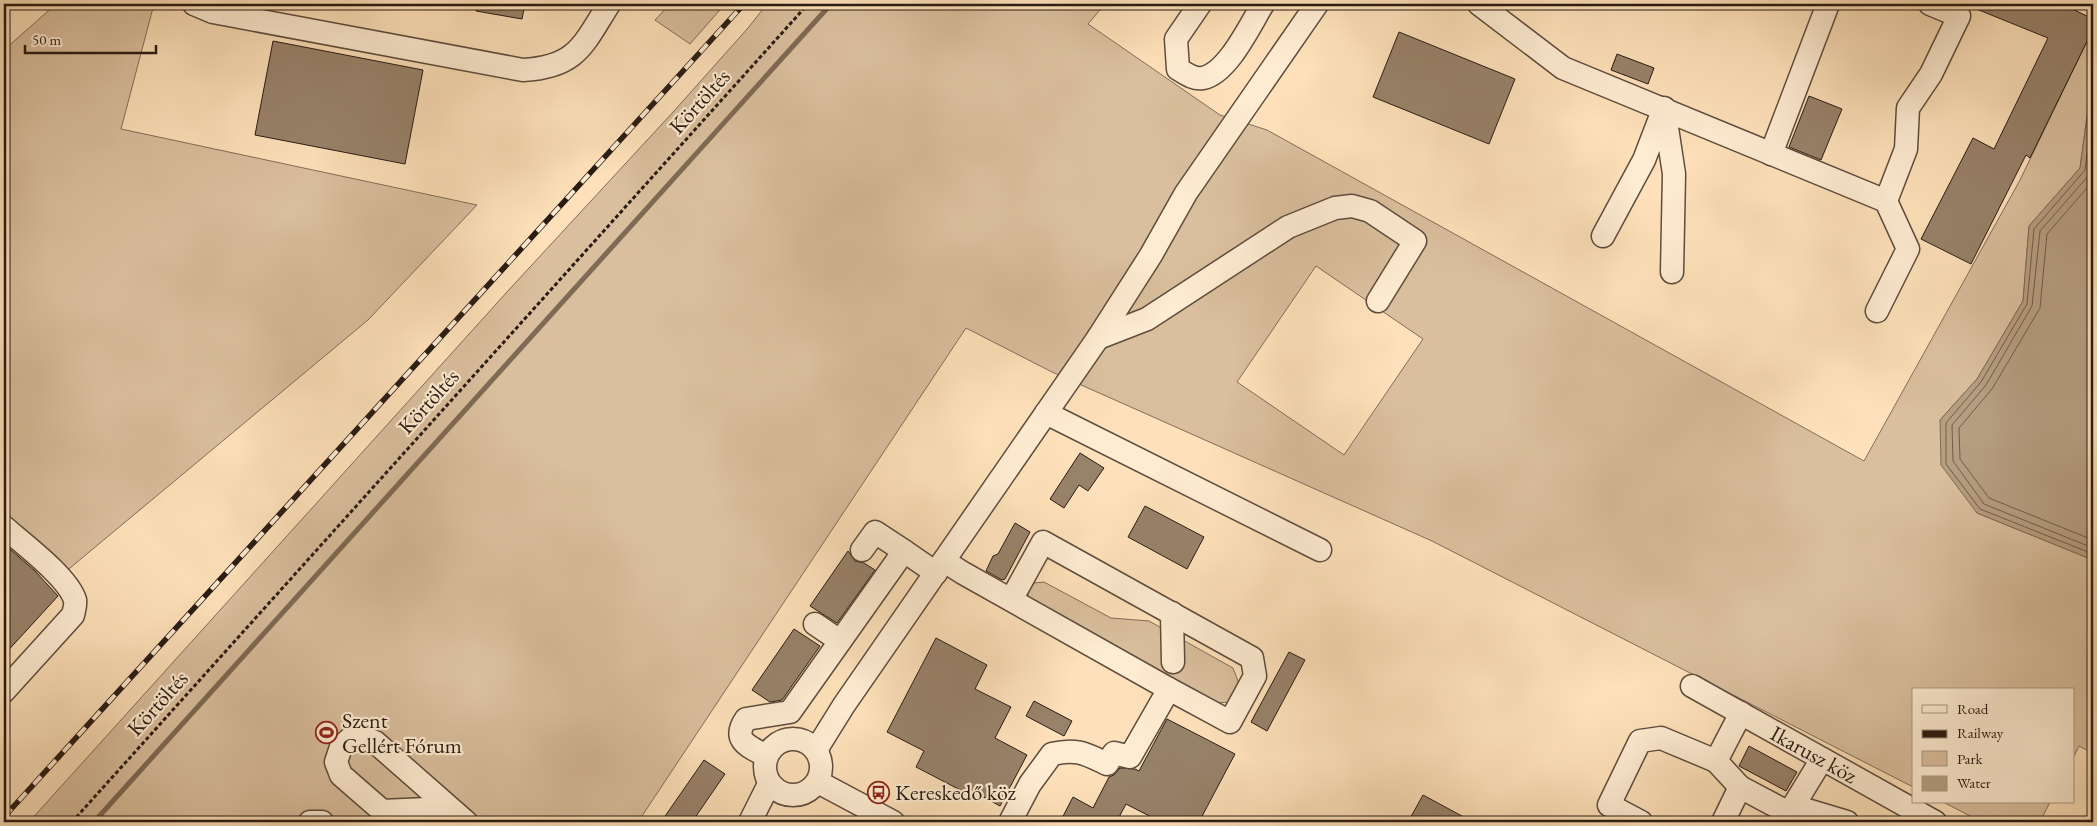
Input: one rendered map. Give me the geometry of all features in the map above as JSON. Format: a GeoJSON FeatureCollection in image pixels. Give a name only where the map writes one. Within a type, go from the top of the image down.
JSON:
{"type":"FeatureCollection","features":[{"type":"Feature","properties":{"kind":"street"},"geometry":{"type":"LineString","coordinates":[[194,4],[213,12],[523,70],[540,69],[571,57],[584,44],[609,4]]}},
{"type":"Feature","properties":{"kind":"street"},"geometry":{"type":"LineString","coordinates":[[1200,4],[1176,39],[1178,69],[1194,78],[1203,78],[1227,63],[1263,4]]}},
{"type":"Feature","properties":{"kind":"street"},"geometry":{"type":"LineString","coordinates":[[810,746],[844,705],[1098,338],[1151,255],[1186,193],[1317,4]]}},
{"type":"Feature","properties":{"kind":"street"},"geometry":{"type":"LineString","coordinates":[[1479,4],[1563,68],[1886,201],[1908,249],[1877,311]]}},
{"type":"Feature","properties":{"kind":"street"},"geometry":{"type":"LineString","coordinates":[[1771,154],[1828,4]]}},
{"type":"Feature","properties":{"kind":"street"},"geometry":{"type":"LineString","coordinates":[[1886,201],[1906,149],[1908,108],[1931,74],[1959,16],[1930,4]]}},
{"type":"Feature","properties":{"kind":"street"},"geometry":{"type":"LineString","coordinates":[[1602,236],[1644,160],[1664,108]]}},
{"type":"Feature","properties":{"kind":"street"},"geometry":{"type":"LineString","coordinates":[[1664,108],[1674,174],[1672,272]]}},
{"type":"Feature","properties":{"kind":"street"},"geometry":{"type":"LineString","coordinates":[[1098,338],[1147,319],[1288,227],[1335,208],[1352,206],[1370,211],[1415,241],[1378,301]]}},
{"type":"Feature","properties":{"kind":"street"},"geometry":{"type":"LineString","coordinates":[[1046,413],[1320,550]]}},
{"type":"Feature","properties":{"kind":"street"},"geometry":{"type":"LineString","coordinates":[[4,526],[58,576],[76,602],[73,615],[4,691]]}},
{"type":"Feature","properties":{"kind":"street"},"geometry":{"type":"LineString","coordinates":[[862,550],[875,532],[904,551],[1010,600],[1230,722],[1255,676],[1252,658],[1043,542],[1010,600]]}},
{"type":"Feature","properties":{"kind":"street"},"geometry":{"type":"LineString","coordinates":[[766,756],[743,742],[739,734],[746,720],[790,712],[904,551]]}},
{"type":"Feature","properties":{"kind":"street"},"geometry":{"type":"LineString","coordinates":[[1172,614],[1173,662]]}},
{"type":"Feature","properties":{"kind":"street"},"geometry":{"type":"LineString","coordinates":[[815,624],[840,640]]}},
{"type":"Feature","properties":{"kind":"street","name":"Ikarusz köz"},"geometry":{"type":"LineString","coordinates":[[1692,686],[1822,759],[1922,819]]}},
{"type":"Feature","properties":{"kind":"street"},"geometry":{"type":"LineString","coordinates":[[1010,822],[1030,784],[1052,754],[1066,750],[1080,751],[1107,764],[1114,753],[1130,757],[1169,689]]}},
{"type":"Feature","properties":{"kind":"street"},"geometry":{"type":"LineString","coordinates":[[1716,761],[1741,713]]}},
{"type":"Feature","properties":{"kind":"street"},"geometry":{"type":"LineString","coordinates":[[449,808],[388,817],[341,775],[336,762],[341,747],[351,738],[362,737],[374,742],[466,822]]}},
{"type":"Feature","properties":{"kind":"street"},"geometry":{"type":"LineString","coordinates":[[793,738],[810,746],[821,760],[822,771],[818,782],[809,791],[796,796],[776,789],[765,775],[764,765],[766,756],[773,747],[782,741],[793,738]]}},
{"type":"Feature","properties":{"kind":"street"},"geometry":{"type":"LineString","coordinates":[[1641,822],[1609,805],[1640,741],[1661,738],[1716,761],[1740,787],[1786,818]]}},
{"type":"Feature","properties":{"kind":"street"},"geometry":{"type":"LineString","coordinates":[[1786,818],[1822,759]]}},
{"type":"Feature","properties":{"kind":"street"},"geometry":{"type":"LineString","coordinates":[[818,782],[893,822]]}},
{"type":"Feature","properties":{"kind":"street"},"geometry":{"type":"LineString","coordinates":[[1723,822],[1740,787]]}},
{"type":"Feature","properties":{"kind":"street"},"geometry":{"type":"LineString","coordinates":[[751,822],[776,789]]}},
{"type":"Feature","properties":{"kind":"street"},"geometry":{"type":"LineString","coordinates":[[1786,818],[1807,810],[1847,822]]}},
{"type":"Feature","properties":{"kind":"path","name":"Körtöltés"},"geometry":{"type":"LineString","coordinates":[[72,822],[808,4]]}},
{"type":"Feature","properties":{"kind":"green space"},"geometry":{"type":"Polygon","coordinates":[[[56,4],[154,4],[121,129],[477,205],[368,320],[64,573],[4,518],[4,50],[56,4]]]}},
{"type":"Feature","properties":{"kind":"green space"},"geometry":{"type":"Polygon","coordinates":[[[670,4],[725,4],[690,44],[655,20],[670,4]]]}},
{"type":"Feature","properties":{"kind":"green space"},"geometry":{"type":"Polygon","coordinates":[[[767,4],[1105,4],[1088,24],[1220,115],[1267,130],[1864,461],[2020,180],[2093,29],[2093,98],[2088,109],[2080,168],[2029,226],[2023,301],[1977,379],[1940,420],[1977,513],[2093,560],[2093,753],[2079,746],[2074,756],[2074,688],[1912,688],[1912,786],[1432,541],[1052,372],[966,328],[638,822],[29,822],[506,293],[674,111],[767,4]],[[1316,266],[1237,382],[1344,455],[1423,339],[1316,266]]]}},
{"type":"Feature","properties":{"kind":"green space"},"geometry":{"type":"Polygon","coordinates":[[[1044,582],[1111,618],[1149,621],[1233,668],[1240,686],[1229,702],[1217,703],[1028,599],[1028,592],[1034,583],[1044,582]]]}},
{"type":"Feature","properties":{"kind":"green space"},"geometry":{"type":"Polygon","coordinates":[[[1947,804],[2049,804],[2040,822],[1982,822],[1947,804]]]}},
{"type":"Feature","properties":{"kind":"water"},"geometry":{"type":"Polygon","coordinates":[[[2093,98],[2093,560],[1977,513],[1941,465],[1940,420],[1977,379],[2023,301],[2029,226],[2080,168],[2088,109],[2093,98]]]}},
{"type":"Feature","properties":{"kind":"building"},"geometry":{"type":"Polygon","coordinates":[[[477,4],[525,4],[522,19],[476,11],[477,4]]]}},
{"type":"Feature","properties":{"kind":"building"},"geometry":{"type":"Polygon","coordinates":[[[1964,4],[2062,4],[2093,19],[2093,29],[2030,158],[2026,155],[1971,264],[1921,239],[1973,138],[1994,149],[2048,38],[1964,4]]]}},
{"type":"Feature","properties":{"kind":"building"},"geometry":{"type":"Polygon","coordinates":[[[1399,32],[1515,79],[1489,144],[1373,97],[1399,32]]]}},
{"type":"Feature","properties":{"kind":"building"},"geometry":{"type":"Polygon","coordinates":[[[273,41],[423,70],[405,164],[255,135],[273,41]]]}},
{"type":"Feature","properties":{"kind":"building"},"geometry":{"type":"Polygon","coordinates":[[[1617,54],[1654,68],[1648,84],[1611,70],[1617,54]]]}},
{"type":"Feature","properties":{"kind":"building"},"geometry":{"type":"Polygon","coordinates":[[[1809,96],[1842,109],[1821,160],[1789,147],[1809,96]]]}},
{"type":"Feature","properties":{"kind":"building"},"geometry":{"type":"Polygon","coordinates":[[[1080,453],[1104,468],[1088,491],[1079,485],[1064,508],[1050,499],[1080,453]]]}},
{"type":"Feature","properties":{"kind":"building"},"geometry":{"type":"Polygon","coordinates":[[[1145,506],[1204,537],[1187,569],[1128,537],[1145,506]]]}},
{"type":"Feature","properties":{"kind":"building"},"geometry":{"type":"Polygon","coordinates":[[[1015,523],[1030,532],[1005,579],[1002,580],[986,571],[993,556],[998,554],[1015,523]]]}},
{"type":"Feature","properties":{"kind":"building"},"geometry":{"type":"Polygon","coordinates":[[[4,544],[35,571],[58,596],[4,655],[4,544]]]}},
{"type":"Feature","properties":{"kind":"building"},"geometry":{"type":"Polygon","coordinates":[[[848,551],[855,561],[864,563],[875,570],[837,623],[810,606],[848,551]]]}},
{"type":"Feature","properties":{"kind":"building"},"geometry":{"type":"Polygon","coordinates":[[[794,629],[820,646],[782,700],[770,702],[752,690],[794,629]]]}},
{"type":"Feature","properties":{"kind":"building"},"geometry":{"type":"Polygon","coordinates":[[[936,638],[987,665],[975,689],[1011,707],[995,738],[1027,755],[1000,806],[969,789],[966,793],[916,767],[924,751],[887,732],[936,638]]]}},
{"type":"Feature","properties":{"kind":"building"},"geometry":{"type":"Polygon","coordinates":[[[1289,652],[1305,660],[1267,731],[1251,722],[1289,652]]]}},
{"type":"Feature","properties":{"kind":"building"},"geometry":{"type":"Polygon","coordinates":[[[1034,701],[1072,721],[1064,736],[1026,716],[1034,701]]]}},
{"type":"Feature","properties":{"kind":"building"},"geometry":{"type":"Polygon","coordinates":[[[1167,719],[1235,754],[1199,822],[1161,822],[1126,804],[1117,821],[1120,822],[1060,822],[1073,797],[1093,808],[1109,777],[1114,775],[1120,768],[1139,771],[1167,719]]]}},
{"type":"Feature","properties":{"kind":"building"},"geometry":{"type":"Polygon","coordinates":[[[1749,746],[1797,772],[1786,791],[1739,766],[1749,746]]]}},
{"type":"Feature","properties":{"kind":"building"},"geometry":{"type":"Polygon","coordinates":[[[704,760],[725,774],[692,822],[661,822],[704,760]]]}},
{"type":"Feature","properties":{"kind":"building"},"geometry":{"type":"Polygon","coordinates":[[[1423,795],[1473,822],[1408,822],[1423,795]]]}},
{"type":"Feature","properties":{"kind":"waterway"},"geometry":{"type":"LineString","coordinates":[[94,822],[831,4]]}},
{"type":"Feature","properties":{"kind":"railway"},"geometry":{"type":"LineString","coordinates":[[4,817],[744,4]]}},
{"type":"Feature","properties":{"kind":"place","name":"Szent Gellért Fórum"},"geometry":{"type":"Point","coordinates":[326,733]}},
{"type":"Feature","properties":{"kind":"place","name":"Kereskedő köz"},"geometry":{"type":"Point","coordinates":[879,792]}}]}
